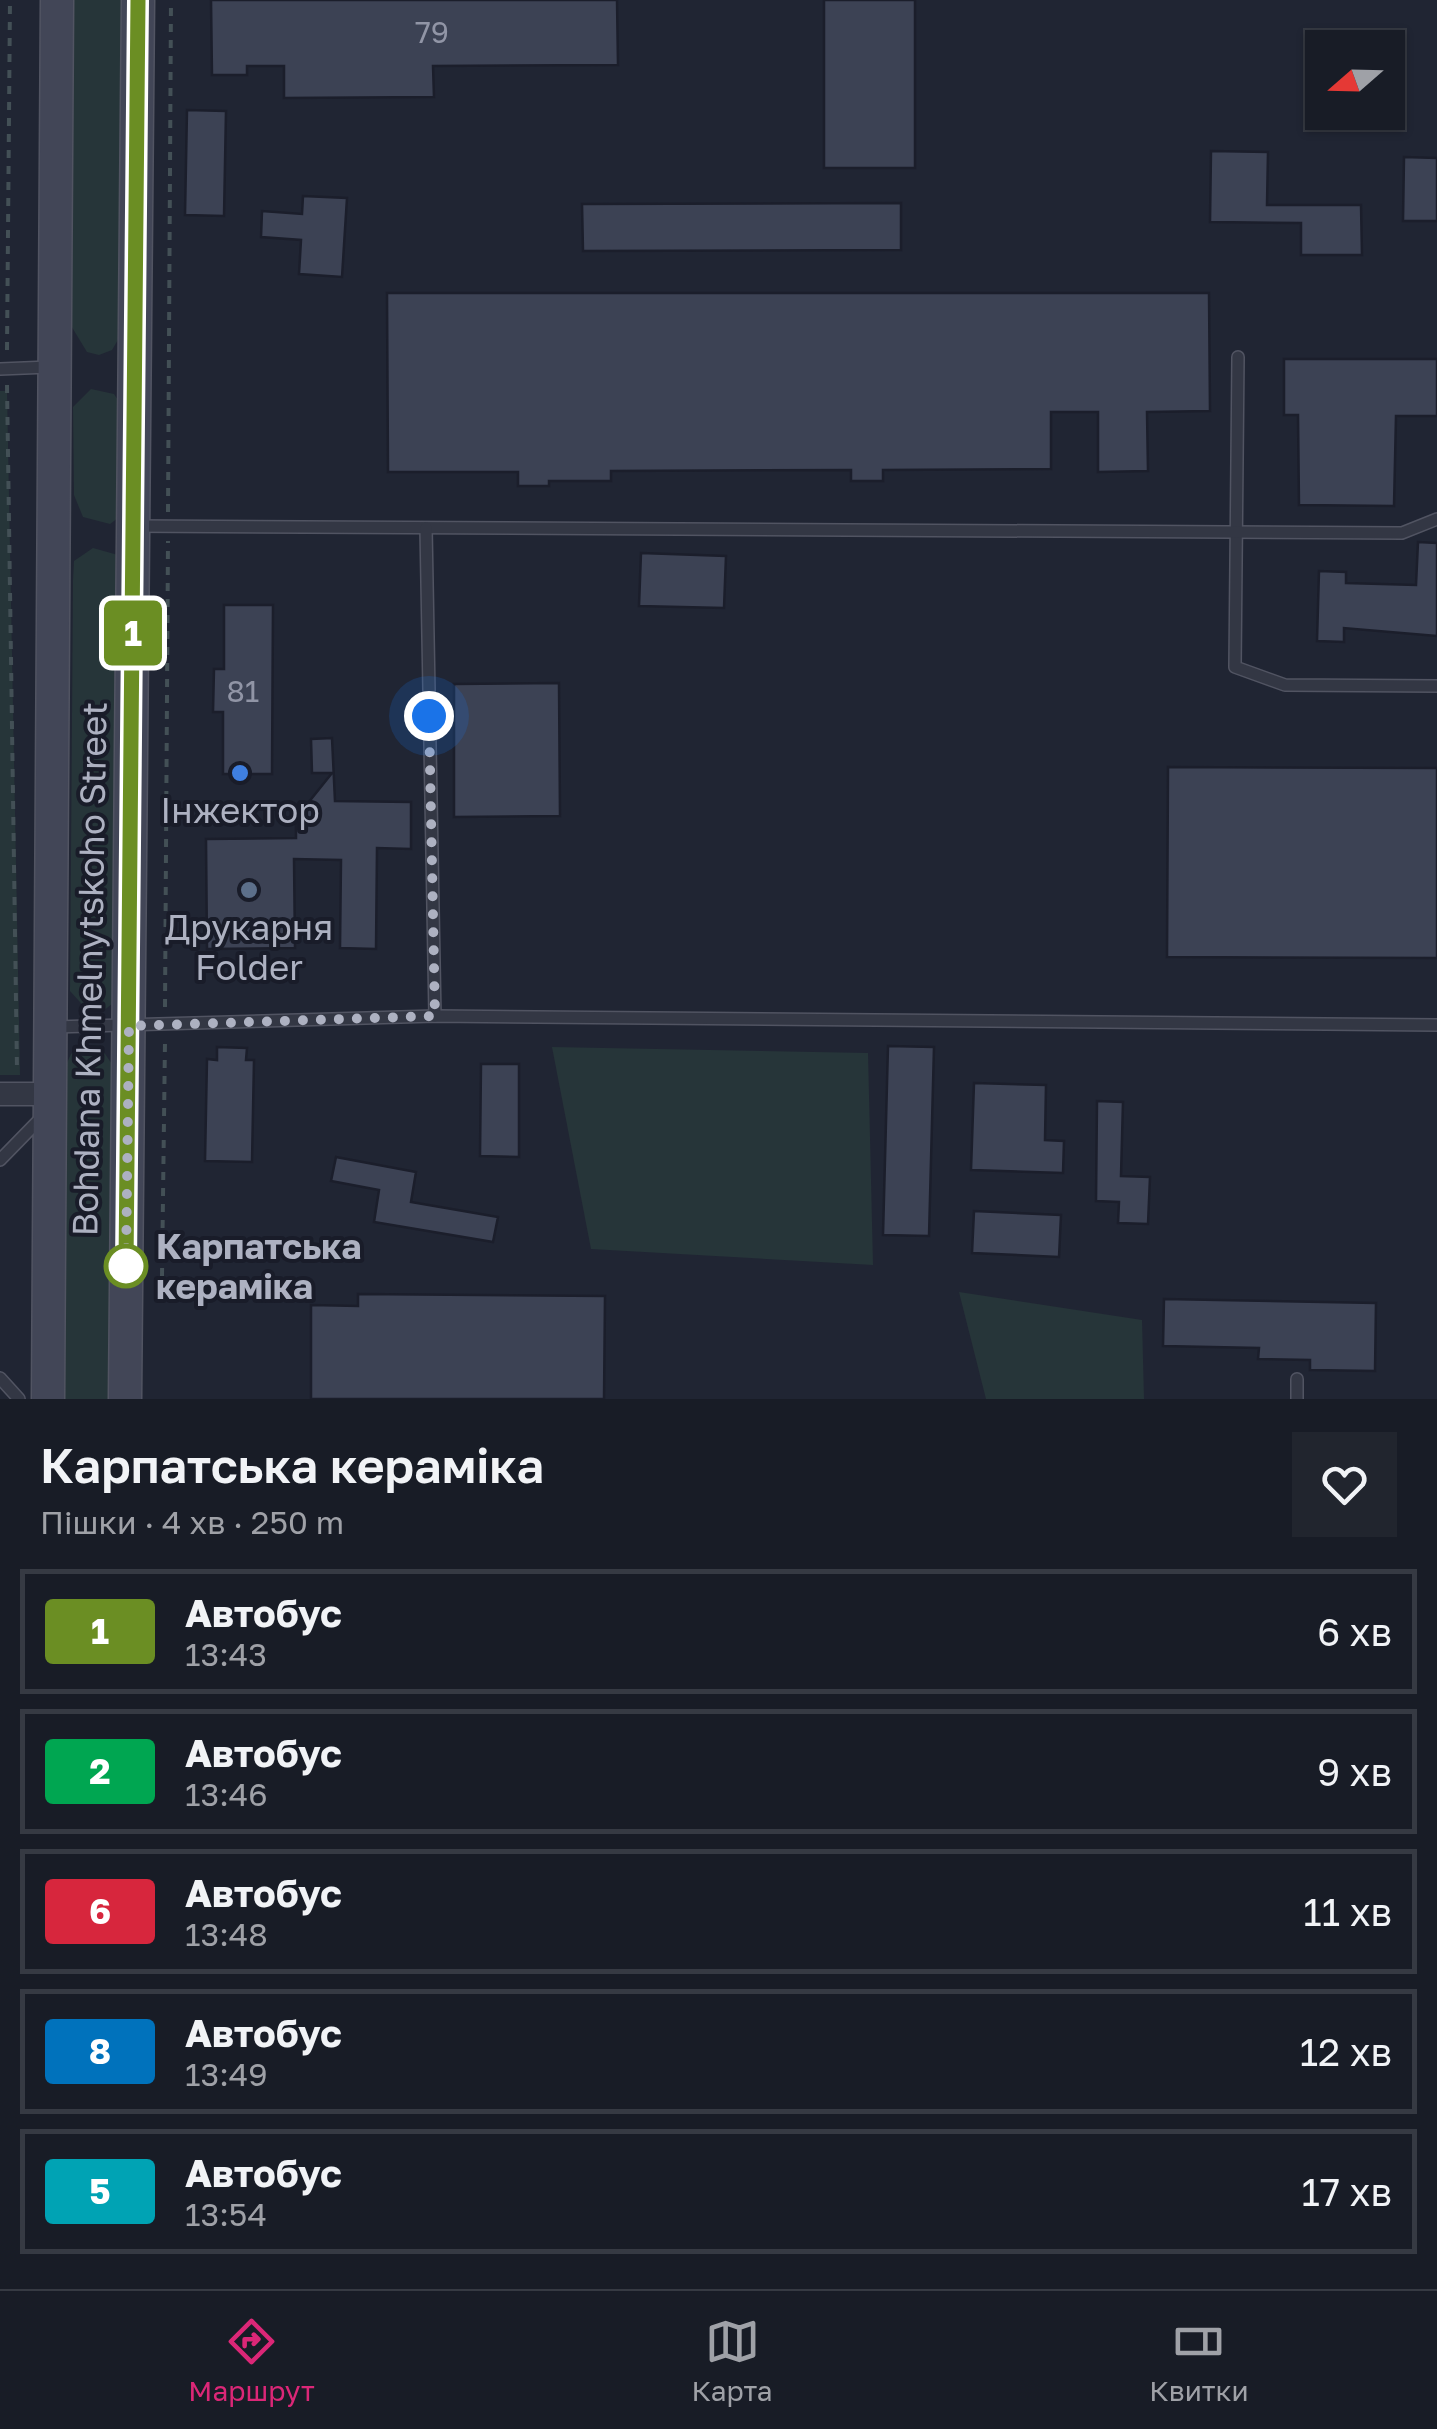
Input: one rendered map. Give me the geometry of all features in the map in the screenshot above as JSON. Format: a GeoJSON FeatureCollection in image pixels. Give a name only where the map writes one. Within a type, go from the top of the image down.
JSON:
{"type":"FeatureCollection","features":[{"type":"Feature","properties":{"kind":"street","name":"Bohdana Khmelnytskoho Street"},"geometry":{"type":"LineString","coordinates":[[48,1399],[29,1098],[50,1028],[57,0]]}},
{"type":"Feature","properties":{"kind":"street","name":"Bohdana Khmelnytskoho Street"},"geometry":{"type":"LineString","coordinates":[[125,1399],[138,0]]}},
{"type":"Feature","properties":{"kind":"lane"},"geometry":{"type":"LineString","coordinates":[[1238,357],[1235,667],[1285,686],[1437,686]]}},
{"type":"Feature","properties":{"kind":"lane"},"geometry":{"type":"LineString","coordinates":[[3,368],[54,367]]}},
{"type":"Feature","properties":{"kind":"lane"},"geometry":{"type":"LineString","coordinates":[[134,526],[1402,532],[1437,519]]}},
{"type":"Feature","properties":{"kind":"lane"},"geometry":{"type":"LineString","coordinates":[[426,528],[435,1016]]}},
{"type":"Feature","properties":{"kind":"lane"},"geometry":{"type":"LineString","coordinates":[[50,1028],[435,1016],[1437,1025]]}},
{"type":"Feature","properties":{"kind":"lane"},"geometry":{"type":"LineString","coordinates":[[0,1160],[29,1098]]}},
{"type":"Feature","properties":{"kind":"lane"},"geometry":{"type":"LineString","coordinates":[[0,1378],[19,1399]]}},
{"type":"Feature","properties":{"kind":"lane"},"geometry":{"type":"LineString","coordinates":[[1297,1379],[1297,1399]]}},
{"type":"Feature","properties":{"kind":"path"},"geometry":{"type":"LineString","coordinates":[[10,0],[3,368],[29,1098]]}},
{"type":"Feature","properties":{"kind":"path"},"geometry":{"type":"LineString","coordinates":[[162,1276],[171,0]]}},
{"type":"Feature","properties":{"kind":"shaded area"},"geometry":{"type":"Polygon","coordinates":[[[68,0],[122,0],[122,333],[112,350],[99,355],[87,352],[70,324],[68,0]]]}},
{"type":"Feature","properties":{"kind":"shaded area"},"geometry":{"type":"Polygon","coordinates":[[[91,389],[114,394],[123,408],[122,515],[110,524],[83,517],[74,495],[73,407],[91,389]]]}},
{"type":"Feature","properties":{"kind":"shaded area"},"geometry":{"type":"Polygon","coordinates":[[[0,391],[7,391],[20,1075],[0,1075],[0,391]]]}},
{"type":"Feature","properties":{"kind":"shaded area"},"geometry":{"type":"Polygon","coordinates":[[[93,548],[118,555],[117,1000],[103,1011],[89,1012],[70,991],[73,580],[74,561],[93,548]]]}},
{"type":"Feature","properties":{"kind":"shaded area"},"geometry":{"type":"Polygon","coordinates":[[[84,1045],[99,1045],[118,1073],[114,1399],[63,1399],[66,1065],[71,1054],[84,1045]]]}},
{"type":"Feature","properties":{"kind":"shaded area"},"geometry":{"type":"Polygon","coordinates":[[[552,1047],[868,1053],[873,1265],[591,1249],[552,1047]]]}},
{"type":"Feature","properties":{"kind":"shaded area"},"geometry":{"type":"Polygon","coordinates":[[[959,1292],[1142,1320],[1144,1399],[986,1399],[959,1292]]]}},
{"type":"Feature","properties":{"kind":"building"},"geometry":{"type":"Polygon","coordinates":[[[211,0],[617,0],[618,65],[433,66],[434,97],[284,98],[284,66],[247,66],[247,75],[212,75],[211,0]]]}},
{"type":"Feature","properties":{"kind":"building"},"geometry":{"type":"Polygon","coordinates":[[[824,0],[915,0],[915,168],[824,168],[824,0]]]}},
{"type":"Feature","properties":{"kind":"building"},"geometry":{"type":"Polygon","coordinates":[[[187,110],[226,111],[224,216],[185,215],[187,110]]]}},
{"type":"Feature","properties":{"kind":"building"},"geometry":{"type":"Polygon","coordinates":[[[1211,151],[1268,152],[1267,205],[1361,205],[1362,255],[1301,255],[1301,223],[1210,222],[1211,151]]]}},
{"type":"Feature","properties":{"kind":"building"},"geometry":{"type":"Polygon","coordinates":[[[1404,157],[1437,158],[1437,221],[1403,221],[1404,157]]]}},
{"type":"Feature","properties":{"kind":"building"},"geometry":{"type":"Polygon","coordinates":[[[303,196],[347,198],[342,277],[299,274],[301,240],[261,237],[262,211],[302,214],[303,196]]]}},
{"type":"Feature","properties":{"kind":"building"},"geometry":{"type":"Polygon","coordinates":[[[901,203],[901,250],[583,251],[582,204],[901,203]]]}},
{"type":"Feature","properties":{"kind":"building"},"geometry":{"type":"Polygon","coordinates":[[[387,293],[1209,293],[1210,411],[1147,412],[1148,471],[1098,472],[1098,412],[1051,412],[1051,469],[883,470],[883,481],[851,481],[851,470],[611,471],[611,481],[549,481],[549,486],[518,486],[518,472],[388,472],[387,293]]]}},
{"type":"Feature","properties":{"kind":"building"},"geometry":{"type":"Polygon","coordinates":[[[1284,359],[1437,359],[1437,416],[1396,416],[1394,506],[1299,505],[1298,415],[1284,415],[1284,359]]]}},
{"type":"Feature","properties":{"kind":"building"},"geometry":{"type":"Polygon","coordinates":[[[1418,542],[1437,543],[1437,636],[1344,628],[1344,642],[1317,641],[1319,571],[1346,572],[1346,583],[1416,585],[1418,542]]]}},
{"type":"Feature","properties":{"kind":"building"},"geometry":{"type":"Polygon","coordinates":[[[641,553],[726,556],[724,608],[639,606],[641,553]]]}},
{"type":"Feature","properties":{"kind":"building"},"geometry":{"type":"Polygon","coordinates":[[[224,605],[273,605],[272,774],[223,774],[223,712],[213,712],[214,669],[224,669],[224,605]]]}},
{"type":"Feature","properties":{"kind":"building"},"geometry":{"type":"Polygon","coordinates":[[[559,683],[560,816],[454,817],[454,684],[559,683]]]}},
{"type":"Feature","properties":{"kind":"building"},"geometry":{"type":"Polygon","coordinates":[[[332,738],[335,801],[411,802],[411,849],[377,848],[376,949],[340,948],[341,860],[294,859],[295,948],[207,949],[206,839],[296,838],[296,818],[332,773],[312,773],[311,739],[332,738]]]}},
{"type":"Feature","properties":{"kind":"building"},"geometry":{"type":"Polygon","coordinates":[[[1168,767],[1437,768],[1437,958],[1167,957],[1168,767]]]}},
{"type":"Feature","properties":{"kind":"building"},"geometry":{"type":"Polygon","coordinates":[[[888,1046],[934,1047],[929,1236],[883,1235],[888,1046]]]}},
{"type":"Feature","properties":{"kind":"building"},"geometry":{"type":"Polygon","coordinates":[[[217,1047],[247,1048],[246,1060],[254,1060],[252,1162],[205,1161],[207,1059],[217,1060],[217,1047]]]}},
{"type":"Feature","properties":{"kind":"building"},"geometry":{"type":"Polygon","coordinates":[[[481,1064],[519,1064],[519,1157],[480,1156],[481,1064]]]}},
{"type":"Feature","properties":{"kind":"building"},"geometry":{"type":"Polygon","coordinates":[[[974,1083],[1046,1085],[1045,1140],[1064,1141],[1063,1173],[971,1170],[974,1083]]]}},
{"type":"Feature","properties":{"kind":"building"},"geometry":{"type":"Polygon","coordinates":[[[1097,1101],[1123,1102],[1121,1176],[1150,1177],[1148,1224],[1118,1223],[1119,1202],[1096,1201],[1097,1101]]]}},
{"type":"Feature","properties":{"kind":"building"},"geometry":{"type":"Polygon","coordinates":[[[336,1157],[416,1172],[411,1202],[498,1217],[493,1242],[374,1222],[379,1190],[331,1181],[336,1157]]]}},
{"type":"Feature","properties":{"kind":"building"},"geometry":{"type":"Polygon","coordinates":[[[974,1211],[1061,1215],[1059,1257],[972,1253],[974,1211]]]}},
{"type":"Feature","properties":{"kind":"building"},"geometry":{"type":"Polygon","coordinates":[[[358,1294],[605,1296],[604,1399],[311,1399],[311,1305],[358,1306],[358,1294]]]}},
{"type":"Feature","properties":{"kind":"building"},"geometry":{"type":"Polygon","coordinates":[[[1164,1299],[1376,1303],[1375,1371],[1310,1370],[1310,1360],[1258,1359],[1259,1348],[1163,1346],[1164,1299]]]}},
{"type":"Feature","properties":{"kind":"bus line","name":"1"},"geometry":{"type":"LineString","coordinates":[[126,1266],[138,0]]}},
{"type":"Feature","properties":{"kind":"place","name":"Інжектор"},"geometry":{"type":"Point","coordinates":[240,773]}},
{"type":"Feature","properties":{"kind":"place","name":"Друкарня Folder"},"geometry":{"type":"Point","coordinates":[249,890]}},
{"type":"Feature","properties":{"kind":"place","name":"Карпатська кераміка"},"geometry":{"type":"Point","coordinates":[126,1266]}},
{"type":"Feature","properties":{"kind":"route"},"geometry":{"type":"LineString","coordinates":[[126,1266],[129,1026],[435,1016],[429,716]]}}]}
